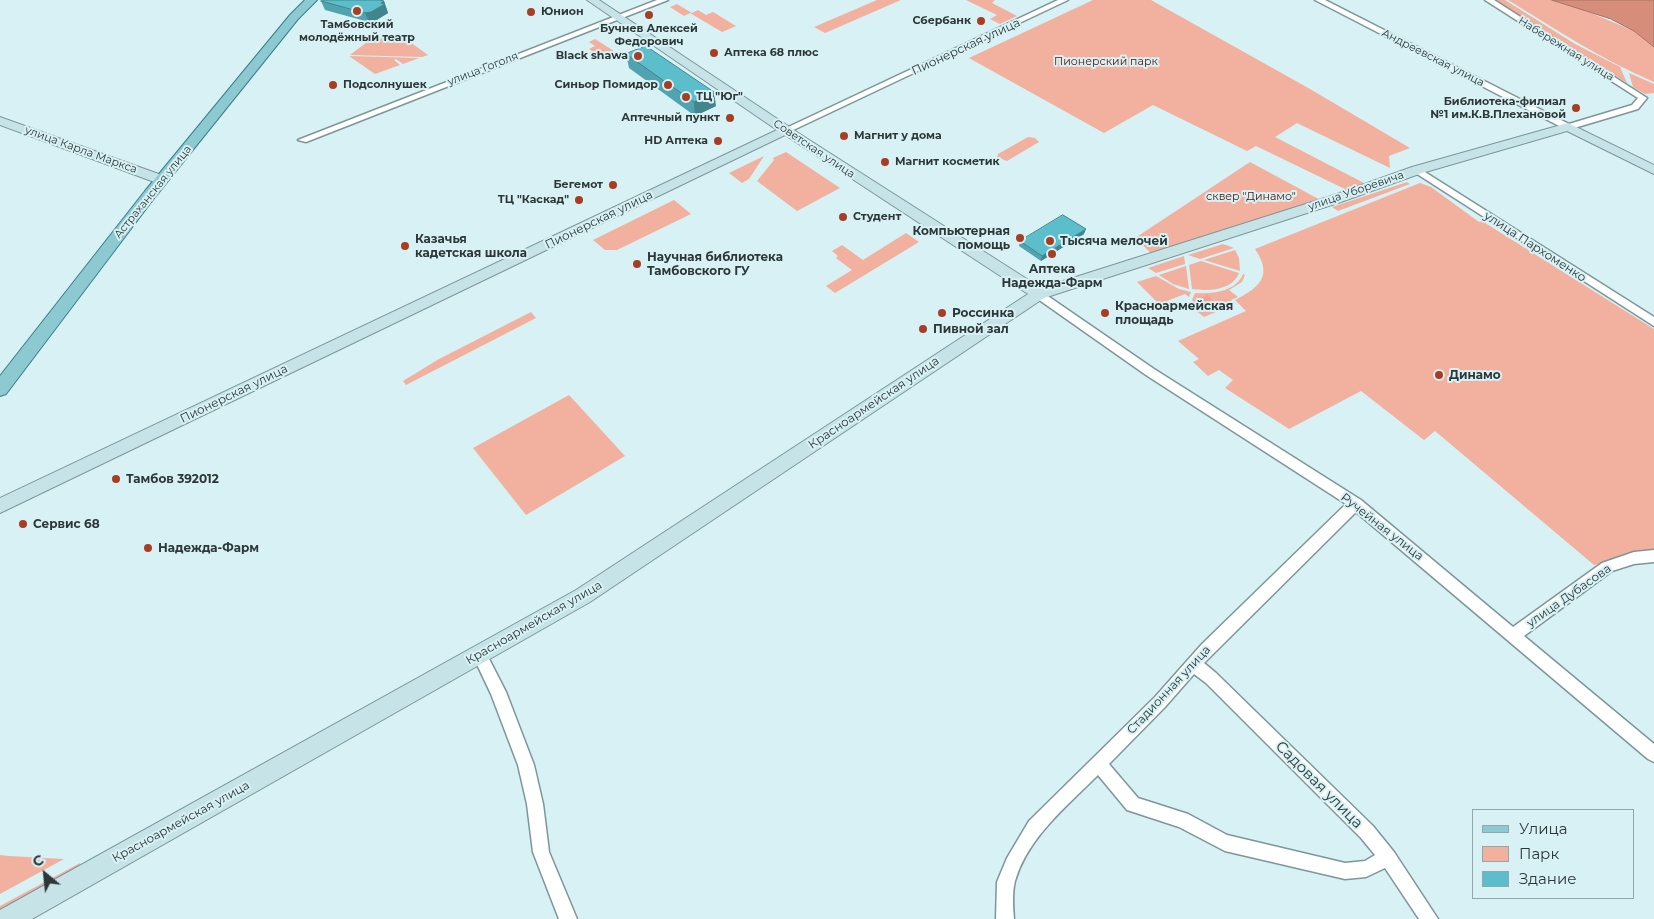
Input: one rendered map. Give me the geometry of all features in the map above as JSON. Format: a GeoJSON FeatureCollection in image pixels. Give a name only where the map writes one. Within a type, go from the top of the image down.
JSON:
{"type":"FeatureCollection","features":[{"type":"Feature","properties":{"kind":"main road","name":"Астраханская улица"},"geometry":{"type":"LineString","coordinates":[[0,389],[162,180],[294,17],[311,0]]}},
{"type":"Feature","properties":{"kind":"street","name":"Советская улица"},"geometry":{"type":"LineString","coordinates":[[592,0],[786,130],[1039,294]]}},
{"type":"Feature","properties":{"kind":"street","name":"улица Гоголя"},"geometry":{"type":"LineString","coordinates":[[303,140],[664,0]]}},
{"type":"Feature","properties":{"kind":"street","name":"Пионерская улица"},"geometry":{"type":"LineString","coordinates":[[0,506],[786,130],[1064,0]]}},
{"type":"Feature","properties":{"kind":"street","name":"Андреевская улица"},"geometry":{"type":"LineString","coordinates":[[1319,0],[1654,170]]}},
{"type":"Feature","properties":{"kind":"street","name":"Набережная улица"},"geometry":{"type":"LineString","coordinates":[[1489,0],[1642,98]]}},
{"type":"Feature","properties":{"kind":"street","name":"улица Уборевича"},"geometry":{"type":"LineString","coordinates":[[1039,294],[1336,199],[1417,170],[1635,107],[1642,98]]}},
{"type":"Feature","properties":{"kind":"street","name":"улица Карла Маркса"},"geometry":{"type":"LineString","coordinates":[[0,120],[162,180]]}},
{"type":"Feature","properties":{"kind":"street","name":"улица Пархоменко"},"geometry":{"type":"LineString","coordinates":[[1417,170],[1654,322]]}},
{"type":"Feature","properties":{"kind":"street","name":"Ручейная улица"},"geometry":{"type":"LineString","coordinates":[[1039,294],[1150,372],[1356,504],[1654,754]]}},
{"type":"Feature","properties":{"kind":"street","name":"Красноармейская улица"},"geometry":{"type":"LineString","coordinates":[[15,917],[480,656],[583,596],[1039,294]]}},
{"type":"Feature","properties":{"kind":"street","name":"Стадионная улица"},"geometry":{"type":"LineString","coordinates":[[1006,919],[1004,893],[1013,864],[1035,827],[1160,702],[1193,664],[1342,515],[1356,504]]}},
{"type":"Feature","properties":{"kind":"street","name":"улица Дубасова"},"geometry":{"type":"LineString","coordinates":[[1514,635],[1607,567],[1634,558],[1654,556]]}},
{"type":"Feature","properties":{"kind":"street"},"geometry":{"type":"LineString","coordinates":[[480,656],[498,692],[526,766],[535,804],[541,852],[568,919]]}},
{"type":"Feature","properties":{"kind":"street","name":"Садовая улица"},"geometry":{"type":"LineString","coordinates":[[1193,664],[1211,678],[1345,810],[1388,858],[1429,919]]}},
{"type":"Feature","properties":{"kind":"street"},"geometry":{"type":"LineString","coordinates":[[1098,763],[1133,804],[1182,820],[1225,843],[1344,871],[1366,869],[1388,858]]}},
{"type":"Feature","properties":{"kind":"green space"},"geometry":{"type":"Polygon","coordinates":[[[877,0],[901,0],[825,33],[814,27],[877,0]]]}},
{"type":"Feature","properties":{"kind":"green space"},"geometry":{"type":"Polygon","coordinates":[[[966,0],[995,0],[992,3],[1017,16],[1000,24],[990,19],[997,15],[966,0]]]}},
{"type":"Feature","properties":{"kind":"green space","name":"Пионерский парк"},"geometry":{"type":"Polygon","coordinates":[[[1093,0],[1151,0],[1310,89],[1410,148],[1389,156],[1390,168],[1297,123],[1275,137],[1366,184],[1347,190],[1256,146],[1247,151],[1153,105],[1104,133],[969,58],[1093,0]]]}},
{"type":"Feature","properties":{"kind":"green space"},"geometry":{"type":"Polygon","coordinates":[[[1494,0],[1505,0],[1575,44],[1620,67],[1627,83],[1494,0]]]}},
{"type":"Feature","properties":{"kind":"green space"},"geometry":{"type":"Polygon","coordinates":[[[1508,0],[1552,0],[1584,10],[1634,31],[1654,47],[1654,82],[1598,54],[1508,0]]]}},
{"type":"Feature","properties":{"kind":"green space"},"geometry":{"type":"Polygon","coordinates":[[[677,4],[692,13],[698,10],[706,15],[713,12],[736,26],[722,32],[690,13],[684,16],[670,7],[677,4]]]}},
{"type":"Feature","properties":{"kind":"green space"},"geometry":{"type":"Polygon","coordinates":[[[403,37],[428,55],[422,57],[350,55],[371,39],[403,37]]]}},
{"type":"Feature","properties":{"kind":"green space"},"geometry":{"type":"Polygon","coordinates":[[[595,39],[617,53],[604,59],[589,49],[595,46],[589,42],[595,39]]]}},
{"type":"Feature","properties":{"kind":"green space"},"geometry":{"type":"Polygon","coordinates":[[[349,56],[419,58],[403,64],[396,59],[394,60],[400,65],[375,74],[349,56]]]}},
{"type":"Feature","properties":{"kind":"green space"},"geometry":{"type":"Polygon","coordinates":[[[1629,73],[1654,84],[1654,93],[1645,94],[1633,87],[1629,73]]]}},
{"type":"Feature","properties":{"kind":"green space"},"geometry":{"type":"Polygon","coordinates":[[[1028,137],[1035,138],[1039,142],[1007,161],[997,157],[998,154],[1028,137]]]}},
{"type":"Feature","properties":{"kind":"green space"},"geometry":{"type":"Polygon","coordinates":[[[786,152],[840,188],[797,211],[757,181],[774,160],[773,158],[786,152]]]}},
{"type":"Feature","properties":{"kind":"green space"},"geometry":{"type":"Polygon","coordinates":[[[764,156],[749,179],[742,183],[729,173],[764,156]]]}},
{"type":"Feature","properties":{"kind":"green space","name":"сквер \"Динамо\""},"geometry":{"type":"Polygon","coordinates":[[[1250,162],[1326,203],[1155,257],[1135,238],[1250,162]]]}},
{"type":"Feature","properties":{"kind":"green space"},"geometry":{"type":"Polygon","coordinates":[[[1407,182],[1410,184],[1338,211],[1332,207],[1407,182]]]}},
{"type":"Feature","properties":{"kind":"green space","name":"Динамо"},"geometry":{"type":"Polygon","coordinates":[[[1420,183],[1431,187],[1479,222],[1482,221],[1654,329],[1654,553],[1594,565],[1435,431],[1424,440],[1361,391],[1289,429],[1225,388],[1233,380],[1219,370],[1208,376],[1193,362],[1199,359],[1178,341],[1246,311],[1235,300],[1250,291],[1261,280],[1263,267],[1255,249],[1420,183]]]}},
{"type":"Feature","properties":{"kind":"green space"},"geometry":{"type":"Polygon","coordinates":[[[674,200],[691,214],[617,250],[605,250],[593,240],[674,200]]]}},
{"type":"Feature","properties":{"kind":"green space"},"geometry":{"type":"Polygon","coordinates":[[[906,233],[919,242],[835,293],[826,286],[852,270],[836,258],[838,256],[832,251],[842,245],[863,260],[906,233]]]}},
{"type":"Feature","properties":{"kind":"green space"},"geometry":{"type":"Polygon","coordinates":[[[1223,244],[1234,248],[1200,259],[1188,255],[1223,244]]]}},
{"type":"Feature","properties":{"kind":"green space"},"geometry":{"type":"Polygon","coordinates":[[[1235,250],[1239,258],[1240,271],[1204,260],[1235,250]]]}},
{"type":"Feature","properties":{"kind":"green space"},"geometry":{"type":"Polygon","coordinates":[[[1184,256],[1185,264],[1156,273],[1148,268],[1184,256]]]}},
{"type":"Feature","properties":{"kind":"green space"},"geometry":{"type":"Polygon","coordinates":[[[1201,261],[1239,273],[1231,283],[1219,289],[1192,289],[1189,265],[1201,261]]]}},
{"type":"Feature","properties":{"kind":"green space"},"geometry":{"type":"Polygon","coordinates":[[[1186,266],[1189,289],[1173,284],[1159,275],[1186,266]]]}},
{"type":"Feature","properties":{"kind":"green space"},"geometry":{"type":"Polygon","coordinates":[[[1243,274],[1245,275],[1242,282],[1229,290],[1238,297],[1231,300],[1235,304],[1204,317],[1195,310],[1200,308],[1192,300],[1195,293],[1223,291],[1235,285],[1243,274]]]}},
{"type":"Feature","properties":{"kind":"green space"},"geometry":{"type":"Polygon","coordinates":[[[1156,276],[1179,289],[1191,292],[1189,297],[1185,294],[1159,304],[1137,282],[1156,276]]]}},
{"type":"Feature","properties":{"kind":"green space"},"geometry":{"type":"Polygon","coordinates":[[[531,312],[536,318],[406,385],[403,381],[439,359],[531,312]]]}},
{"type":"Feature","properties":{"kind":"green space"},"geometry":{"type":"Polygon","coordinates":[[[569,395],[625,456],[526,515],[473,448],[569,395]]]}},
{"type":"Feature","properties":{"kind":"green space"},"geometry":{"type":"Polygon","coordinates":[[[0,855],[9,856],[64,859],[0,894],[0,855]]]}},
{"type":"Feature","properties":{"kind":"green space"},"geometry":{"type":"Polygon","coordinates":[[[80,863],[81,868],[0,912],[0,906],[80,863]]]}},
{"type":"Feature","properties":{"kind":"shaded area"},"geometry":{"type":"Polygon","coordinates":[[[1552,0],[1654,0],[1654,47],[1634,31],[1611,19],[1552,0]]]}},
{"type":"Feature","properties":{"kind":"shaded area"},"geometry":{"type":"Polygon","coordinates":[[[1207,295],[1212,299],[1211,307],[1203,311],[1193,310],[1190,304],[1207,295]]]}},
{"type":"Feature","properties":{"kind":"building"},"geometry":{"type":"Polygon","coordinates":[[[322,0],[379,0],[384,1],[381,3],[385,4],[371,12],[365,13],[322,0]]]}},
{"type":"Feature","properties":{"kind":"building"},"geometry":{"type":"Polygon","coordinates":[[[646,46],[714,92],[694,102],[626,54],[646,46]]]}},
{"type":"Feature","properties":{"kind":"building","name":"Тысяча мелочей"},"geometry":{"type":"Polygon","coordinates":[[[1063,215],[1086,229],[1042,256],[1020,241],[1063,215]]]}},
{"type":"Feature","properties":{"kind":"place","name":"Тамбовский молодёжный театр"},"geometry":{"type":"Point","coordinates":[357,11]}},
{"type":"Feature","properties":{"kind":"place","name":"Юнион"},"geometry":{"type":"Point","coordinates":[531,12]}},
{"type":"Feature","properties":{"kind":"place","name":"Бучнев Алексей Федорович"},"geometry":{"type":"Point","coordinates":[649,15]}},
{"type":"Feature","properties":{"kind":"place","name":"Сбербанк"},"geometry":{"type":"Point","coordinates":[981,21]}},
{"type":"Feature","properties":{"kind":"place","name":"Аптека 68 плюс"},"geometry":{"type":"Point","coordinates":[714,53]}},
{"type":"Feature","properties":{"kind":"place","name":"Black shawa"},"geometry":{"type":"Point","coordinates":[638,56]}},
{"type":"Feature","properties":{"kind":"place","name":"Подсолнушек"},"geometry":{"type":"Point","coordinates":[333,85]}},
{"type":"Feature","properties":{"kind":"place","name":"Синьор Помидор"},"geometry":{"type":"Point","coordinates":[668,85]}},
{"type":"Feature","properties":{"kind":"place","name":"ТЦ \"Юг\""},"geometry":{"type":"Point","coordinates":[686,97]}},
{"type":"Feature","properties":{"kind":"place","name":"Библиотека-филиал №1 им.К.В.Плехановой"},"geometry":{"type":"Point","coordinates":[1576,108]}},
{"type":"Feature","properties":{"kind":"place","name":"Аптечный пункт"},"geometry":{"type":"Point","coordinates":[730,118]}},
{"type":"Feature","properties":{"kind":"place","name":"Магнит у дома"},"geometry":{"type":"Point","coordinates":[844,136]}},
{"type":"Feature","properties":{"kind":"place","name":"HD Аптека"},"geometry":{"type":"Point","coordinates":[718,141]}},
{"type":"Feature","properties":{"kind":"place","name":"Магнит косметик"},"geometry":{"type":"Point","coordinates":[885,162]}},
{"type":"Feature","properties":{"kind":"place","name":"Бегемот"},"geometry":{"type":"Point","coordinates":[613,185]}},
{"type":"Feature","properties":{"kind":"place","name":"ТЦ \"Каскад\""},"geometry":{"type":"Point","coordinates":[579,200]}},
{"type":"Feature","properties":{"kind":"place","name":"Студент"},"geometry":{"type":"Point","coordinates":[843,217]}},
{"type":"Feature","properties":{"kind":"place","name":"Компьютерная помощь"},"geometry":{"type":"Point","coordinates":[1020,238]}},
{"type":"Feature","properties":{"kind":"place","name":"Тысяча мелочей"},"geometry":{"type":"Point","coordinates":[1050,241]}},
{"type":"Feature","properties":{"kind":"place","name":"Казачья кадетская школа"},"geometry":{"type":"Point","coordinates":[405,246]}},
{"type":"Feature","properties":{"kind":"place","name":"Аптека Надежда-Фарм"},"geometry":{"type":"Point","coordinates":[1052,254]}},
{"type":"Feature","properties":{"kind":"place","name":"Научная библиотека Тамбовского ГУ"},"geometry":{"type":"Point","coordinates":[637,264]}},
{"type":"Feature","properties":{"kind":"place","name":"Россинка"},"geometry":{"type":"Point","coordinates":[942,313]}},
{"type":"Feature","properties":{"kind":"place","name":"Красноармейская площадь"},"geometry":{"type":"Point","coordinates":[1105,313]}},
{"type":"Feature","properties":{"kind":"place","name":"Пивной зал"},"geometry":{"type":"Point","coordinates":[923,329]}},
{"type":"Feature","properties":{"kind":"place","name":"Динамо"},"geometry":{"type":"Point","coordinates":[1439,375]}},
{"type":"Feature","properties":{"kind":"place","name":"Тамбов 392012"},"geometry":{"type":"Point","coordinates":[116,479]}},
{"type":"Feature","properties":{"kind":"place","name":"Сервис 68"},"geometry":{"type":"Point","coordinates":[23,524]}},
{"type":"Feature","properties":{"kind":"place","name":"Надежда-Фарм"},"geometry":{"type":"Point","coordinates":[148,548]}}]}
